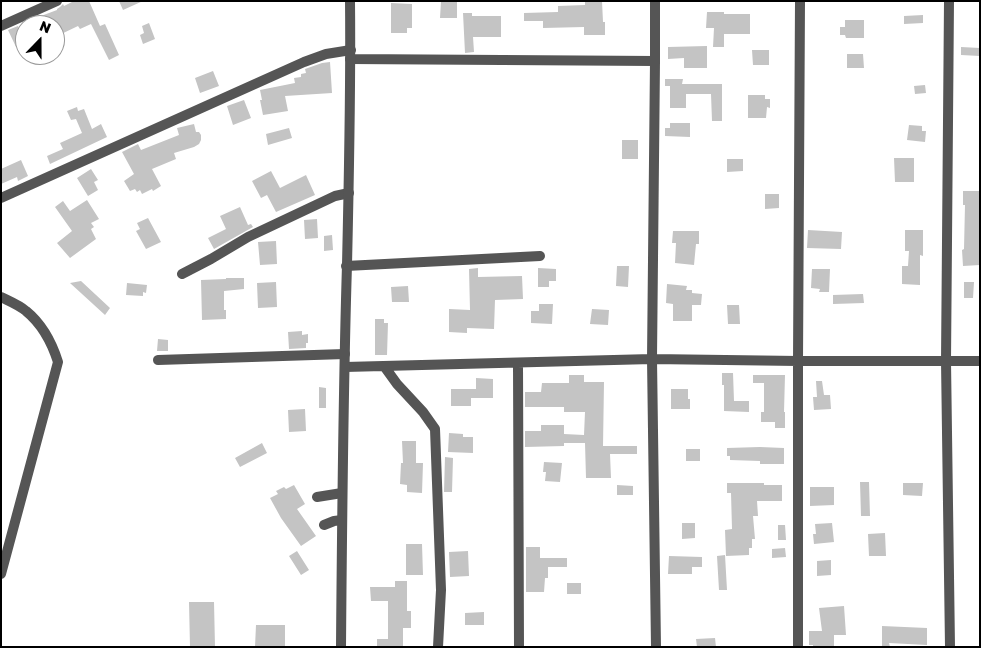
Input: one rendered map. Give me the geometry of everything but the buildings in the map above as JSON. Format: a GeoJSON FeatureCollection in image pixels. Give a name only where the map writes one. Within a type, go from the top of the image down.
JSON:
{"type":"FeatureCollection","features":[{"type":"Feature","properties":{"kind":"street"},"geometry":{"type":"LineString","coordinates":[[1,26],[57,1]]}},
{"type":"Feature","properties":{"kind":"street"},"geometry":{"type":"LineString","coordinates":[[341,647],[346,266],[349,193],[350,1]]}},
{"type":"Feature","properties":{"kind":"street"},"geometry":{"type":"LineString","coordinates":[[655,1],[652,360],[656,647]]}},
{"type":"Feature","properties":{"kind":"street"},"geometry":{"type":"LineString","coordinates":[[798,647],[800,1]]}},
{"type":"Feature","properties":{"kind":"street"},"geometry":{"type":"LineString","coordinates":[[950,1],[946,361],[950,647]]}},
{"type":"Feature","properties":{"kind":"street"},"geometry":{"type":"LineString","coordinates":[[1,198],[304,62],[326,54],[655,61]]}},
{"type":"Feature","properties":{"kind":"street"},"geometry":{"type":"LineString","coordinates":[[182,274],[211,260],[248,238],[335,196],[349,193]]}},
{"type":"Feature","properties":{"kind":"street"},"geometry":{"type":"LineString","coordinates":[[346,266],[540,256]]}},
{"type":"Feature","properties":{"kind":"street"},"geometry":{"type":"LineString","coordinates":[[1,297],[26,311],[38,323],[52,345],[58,362],[1,574]]}},
{"type":"Feature","properties":{"kind":"street"},"geometry":{"type":"LineString","coordinates":[[158,360],[345,354]]}},
{"type":"Feature","properties":{"kind":"street"},"geometry":{"type":"LineString","coordinates":[[345,368],[652,360],[980,361]]}},
{"type":"Feature","properties":{"kind":"street"},"geometry":{"type":"LineString","coordinates":[[518,362],[519,647]]}},
{"type":"Feature","properties":{"kind":"street"},"geometry":{"type":"LineString","coordinates":[[384,366],[396,384],[423,412],[435,429],[441,590],[438,647]]}},
{"type":"Feature","properties":{"kind":"street"},"geometry":{"type":"LineString","coordinates":[[317,497],[342,493]]}},
{"type":"Feature","properties":{"kind":"street"},"geometry":{"type":"LineString","coordinates":[[324,525],[342,520]]}}]}
